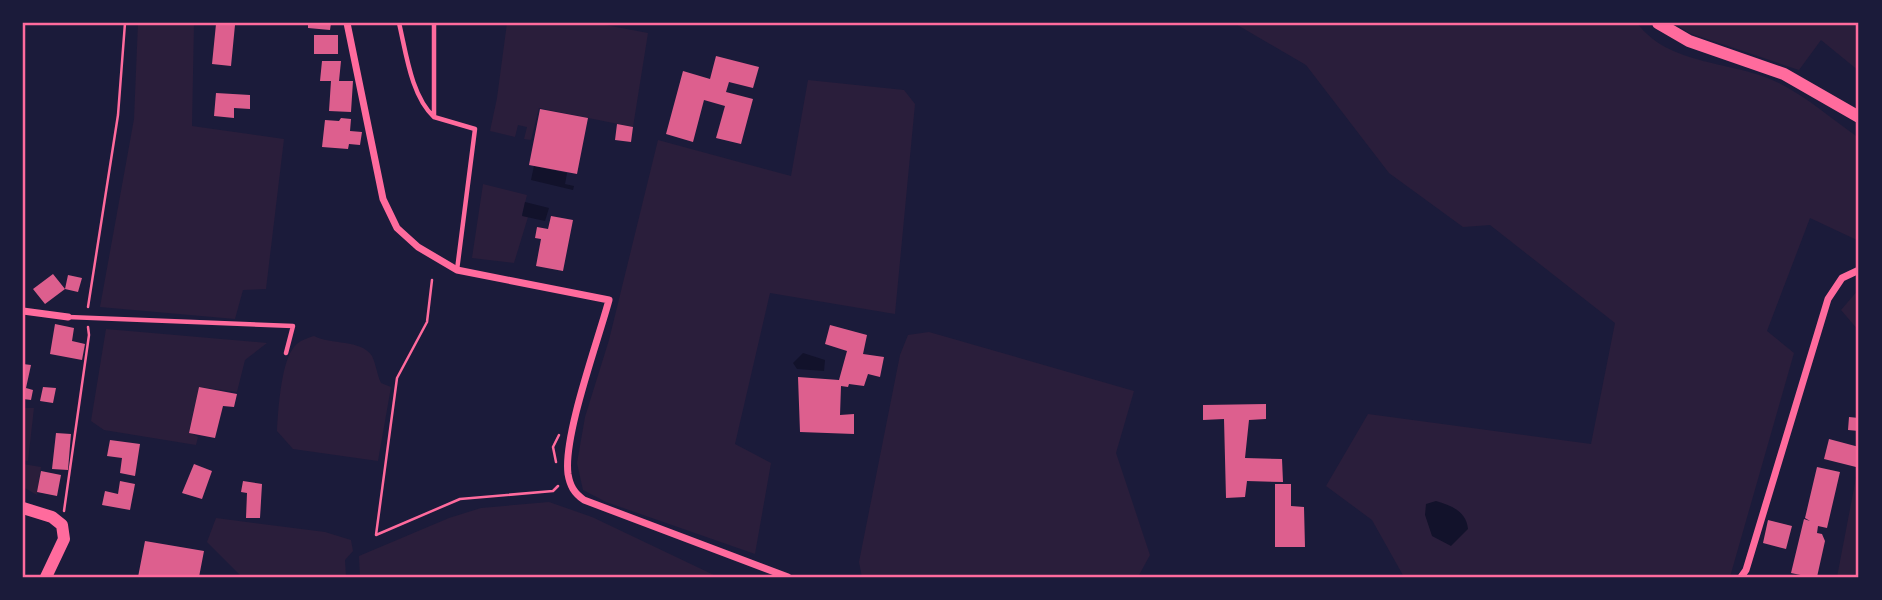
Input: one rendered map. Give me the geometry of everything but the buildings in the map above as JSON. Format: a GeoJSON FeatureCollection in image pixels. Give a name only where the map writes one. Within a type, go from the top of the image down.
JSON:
{"type":"FeatureCollection","features":[{"type":"Feature","properties":{"kind":"main road"},"geometry":{"type":"LineString","coordinates":[[1658,23],[1689,41],[1784,74],[1859,117]]}},
{"type":"Feature","properties":{"kind":"main road"},"geometry":{"type":"LineString","coordinates":[[23,508],[52,517],[62,525],[64,539],[46,577]]}},
{"type":"Feature","properties":{"kind":"street"},"geometry":{"type":"LineString","coordinates":[[347,23],[383,200],[397,228],[418,247],[457,270],[609,300],[568,448],[568,474],[573,493],[584,500],[788,577]]}},
{"type":"Feature","properties":{"kind":"street"},"geometry":{"type":"LineString","coordinates":[[1741,577],[1746,570],[1828,299],[1842,278],[1859,270]]}},
{"type":"Feature","properties":{"kind":"street"},"geometry":{"type":"LineString","coordinates":[[23,311],[68,317]]}},
{"type":"Feature","properties":{"kind":"lane"},"geometry":{"type":"LineString","coordinates":[[399,23],[409,65],[425,108],[434,117],[475,129],[457,270]]}},
{"type":"Feature","properties":{"kind":"lane"},"geometry":{"type":"LineString","coordinates":[[434,23],[434,117]]}},
{"type":"Feature","properties":{"kind":"lane"},"geometry":{"type":"LineString","coordinates":[[68,317],[293,326],[286,353]]}},
{"type":"Feature","properties":{"kind":"path"},"geometry":{"type":"LineString","coordinates":[[62,525],[89,335],[86,318],[118,115],[125,23]]}},
{"type":"Feature","properties":{"kind":"path"},"geometry":{"type":"LineString","coordinates":[[432,280],[427,322],[397,379],[376,535],[460,499],[553,491],[559,485]]}},
{"type":"Feature","properties":{"kind":"path"},"geometry":{"type":"LineString","coordinates":[[557,472],[553,447],[563,427]]}},
{"type":"Feature","properties":{"kind":"shaded area"},"geometry":{"type":"Polygon","coordinates":[[[138,23],[194,23],[192,126],[284,139],[266,289],[243,290],[235,319],[100,307],[134,119],[138,23]]]}},
{"type":"Feature","properties":{"kind":"shaded area"},"geometry":{"type":"Polygon","coordinates":[[[507,23],[595,23],[648,33],[633,127],[539,108],[531,140],[524,139],[527,127],[518,125],[515,137],[490,131],[507,23]]]}},
{"type":"Feature","properties":{"kind":"shaded area"},"geometry":{"type":"Polygon","coordinates":[[[1234,23],[1637,23],[1667,48],[1779,83],[1859,138],[1859,241],[1810,218],[1767,331],[1794,353],[1730,577],[1404,577],[1372,520],[1326,486],[1368,414],[1591,444],[1615,323],[1490,225],[1463,227],[1389,173],[1306,65],[1234,23]]]}},
{"type":"Feature","properties":{"kind":"shaded area"},"geometry":{"type":"Polygon","coordinates":[[[1674,23],[1859,23],[1859,71],[1821,40],[1799,70],[1689,33],[1674,23]]]}},
{"type":"Feature","properties":{"kind":"shaded area"},"geometry":{"type":"Polygon","coordinates":[[[808,80],[904,90],[915,104],[895,314],[770,293],[735,444],[771,463],[755,554],[606,502],[583,490],[577,463],[585,417],[609,340],[658,140],[791,176],[808,80]]]}},
{"type":"Feature","properties":{"kind":"shaded area"},"geometry":{"type":"Polygon","coordinates":[[[534,166],[567,173],[565,184],[574,186],[573,190],[531,180],[534,166]]]}},
{"type":"Feature","properties":{"kind":"shaded area"},"geometry":{"type":"Polygon","coordinates":[[[483,184],[527,195],[522,215],[528,217],[514,263],[472,258],[483,184]]]}},
{"type":"Feature","properties":{"kind":"shaded area"},"geometry":{"type":"Polygon","coordinates":[[[525,202],[549,208],[545,221],[522,216],[525,202]]]}},
{"type":"Feature","properties":{"kind":"shaded area"},"geometry":{"type":"Polygon","coordinates":[[[1859,289],[1859,331],[1841,310],[1859,289]]]}},
{"type":"Feature","properties":{"kind":"shaded area"},"geometry":{"type":"Polygon","coordinates":[[[106,329],[267,343],[245,360],[237,392],[199,387],[189,432],[198,437],[196,445],[104,430],[91,421],[106,329]]]}},
{"type":"Feature","properties":{"kind":"shaded area"},"geometry":{"type":"Polygon","coordinates":[[[929,332],[1134,391],[1116,453],[1150,555],[1138,577],[862,577],[859,562],[900,355],[908,335],[929,332]]]}},
{"type":"Feature","properties":{"kind":"shaded area"},"geometry":{"type":"Polygon","coordinates":[[[314,336],[361,347],[372,356],[381,383],[391,387],[378,461],[293,449],[277,431],[281,389],[288,357],[296,344],[314,336]]]}},
{"type":"Feature","properties":{"kind":"shaded area"},"geometry":{"type":"Polygon","coordinates":[[[803,353],[825,360],[824,371],[797,369],[793,363],[803,353]]]}},
{"type":"Feature","properties":{"kind":"shaded area"},"geometry":{"type":"Polygon","coordinates":[[[23,408],[34,408],[28,461],[23,460],[23,408]]]}},
{"type":"Feature","properties":{"kind":"shaded area"},"geometry":{"type":"Polygon","coordinates":[[[1859,462],[1859,577],[1837,577],[1859,462]]]}},
{"type":"Feature","properties":{"kind":"shaded area"},"geometry":{"type":"Polygon","coordinates":[[[23,464],[41,467],[37,495],[23,487],[23,464]]]}},
{"type":"Feature","properties":{"kind":"shaded area"},"geometry":{"type":"Polygon","coordinates":[[[1436,501],[1457,510],[1467,523],[1468,529],[1451,546],[1432,536],[1425,515],[1426,504],[1436,501]]]}},
{"type":"Feature","properties":{"kind":"shaded area"},"geometry":{"type":"Polygon","coordinates":[[[549,502],[592,517],[718,577],[360,577],[359,556],[449,518],[481,508],[549,502]]]}},
{"type":"Feature","properties":{"kind":"shaded area"},"geometry":{"type":"Polygon","coordinates":[[[216,518],[325,532],[351,540],[353,551],[345,560],[346,577],[242,577],[207,542],[216,518]]]}}]}
